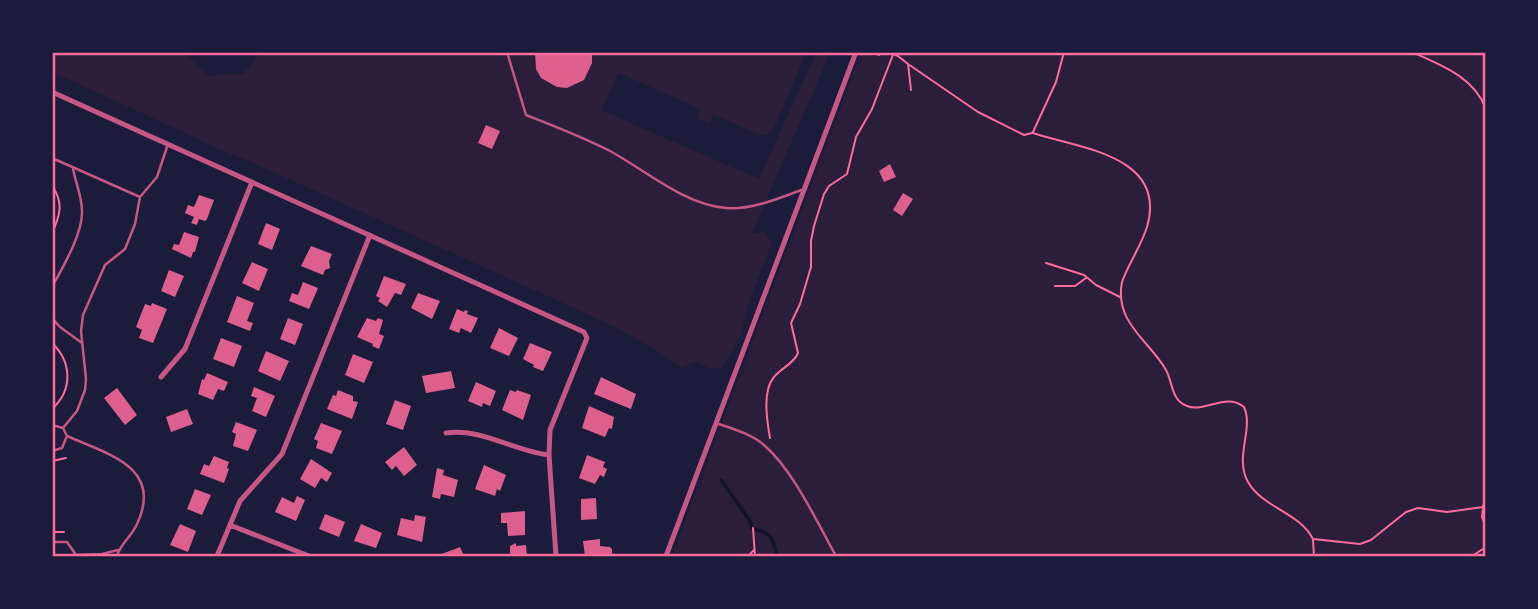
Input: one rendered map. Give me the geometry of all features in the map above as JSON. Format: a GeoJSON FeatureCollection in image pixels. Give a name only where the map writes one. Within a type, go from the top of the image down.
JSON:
{"type":"FeatureCollection","features":[{"type":"Feature","properties":{"kind":"street"},"geometry":{"type":"LineString","coordinates":[[666,556],[856,52]]}},
{"type":"Feature","properties":{"kind":"street"},"geometry":{"type":"LineString","coordinates":[[52,92],[586,334],[587,338],[552,423],[549,454],[556,556]]}},
{"type":"Feature","properties":{"kind":"street"},"geometry":{"type":"LineString","coordinates":[[161,377],[185,349],[252,183]]}},
{"type":"Feature","properties":{"kind":"street"},"geometry":{"type":"LineString","coordinates":[[217,556],[246,494],[282,454],[370,235]]}},
{"type":"Feature","properties":{"kind":"street"},"geometry":{"type":"LineString","coordinates":[[446,432],[475,433],[528,452],[549,454]]}},
{"type":"Feature","properties":{"kind":"street"},"geometry":{"type":"LineString","coordinates":[[230,525],[309,556]]}},
{"type":"Feature","properties":{"kind":"lane"},"geometry":{"type":"LineString","coordinates":[[507,52],[526,115],[608,150],[671,188],[714,206],[727,208],[766,202],[804,189]]}},
{"type":"Feature","properties":{"kind":"lane"},"geometry":{"type":"LineString","coordinates":[[873,52],[879,55]]}},
{"type":"Feature","properties":{"kind":"lane"},"geometry":{"type":"LineString","coordinates":[[63,428],[77,411],[85,390],[83,315],[104,265],[125,249],[135,224],[140,197],[157,177],[168,144]]}},
{"type":"Feature","properties":{"kind":"lane"},"geometry":{"type":"LineString","coordinates":[[52,159],[140,197]]}},
{"type":"Feature","properties":{"kind":"lane"},"geometry":{"type":"LineString","coordinates":[[52,287],[81,221],[82,211],[73,168]]}},
{"type":"Feature","properties":{"kind":"lane"},"geometry":{"type":"LineString","coordinates":[[52,318],[83,344]]}},
{"type":"Feature","properties":{"kind":"lane"},"geometry":{"type":"LineString","coordinates":[[716,423],[749,435],[766,446],[795,485],[836,556]]}},
{"type":"Feature","properties":{"kind":"lane"},"geometry":{"type":"LineString","coordinates":[[52,425],[63,428],[67,436],[127,464],[140,478],[144,496],[141,516],[117,556]]}},
{"type":"Feature","properties":{"kind":"lane"},"geometry":{"type":"LineString","coordinates":[[52,451],[62,448],[67,436]]}},
{"type":"Feature","properties":{"kind":"lane"},"geometry":{"type":"LineString","coordinates":[[52,542],[67,542],[76,556],[102,554],[119,549]]}},
{"type":"Feature","properties":{"kind":"path"},"geometry":{"type":"LineString","coordinates":[[889,52],[978,113],[1024,135],[1033,133],[1113,156],[1140,178],[1147,194],[1149,219],[1122,282],[1121,297],[1130,321],[1140,339],[1166,370],[1174,394],[1181,403],[1192,408],[1233,402],[1244,407],[1247,418],[1242,456],[1247,481],[1258,495],[1297,521],[1313,539],[1314,556]]}},
{"type":"Feature","properties":{"kind":"path"},"geometry":{"type":"LineString","coordinates":[[1033,133],[1053,90],[1064,52]]}},
{"type":"Feature","properties":{"kind":"path"},"geometry":{"type":"LineString","coordinates":[[1412,52],[1432,60],[1468,83],[1479,95],[1486,109]]}},
{"type":"Feature","properties":{"kind":"path"},"geometry":{"type":"LineString","coordinates":[[772,453],[767,420],[768,396],[772,379],[791,364],[798,353],[791,323],[811,267],[811,241],[824,194],[829,186],[846,174],[856,137],[872,108],[894,53]]}},
{"type":"Feature","properties":{"kind":"path"},"geometry":{"type":"LineString","coordinates":[[908,64],[911,90]]}},
{"type":"Feature","properties":{"kind":"path"},"geometry":{"type":"LineString","coordinates":[[52,186],[58,195],[61,210],[52,233]]}},
{"type":"Feature","properties":{"kind":"path"},"geometry":{"type":"LineString","coordinates":[[1045,263],[1072,270],[1121,297]]}},
{"type":"Feature","properties":{"kind":"path"},"geometry":{"type":"LineString","coordinates":[[1055,286],[1074,286],[1087,277]]}},
{"type":"Feature","properties":{"kind":"path"},"geometry":{"type":"LineString","coordinates":[[52,343],[64,358],[68,374],[65,392],[52,409]]}},
{"type":"Feature","properties":{"kind":"path"},"geometry":{"type":"LineString","coordinates":[[52,461],[66,458]]}},
{"type":"Feature","properties":{"kind":"path"},"geometry":{"type":"LineString","coordinates":[[1486,494],[1482,517],[1486,528]]}},
{"type":"Feature","properties":{"kind":"path"},"geometry":{"type":"LineString","coordinates":[[1313,539],[1360,544],[1371,540],[1406,512],[1418,508],[1447,512],[1483,507]]}},
{"type":"Feature","properties":{"kind":"path"},"geometry":{"type":"LineString","coordinates":[[753,528],[755,556]]}},
{"type":"Feature","properties":{"kind":"path"},"geometry":{"type":"LineString","coordinates":[[52,532],[64,532]]}},
{"type":"Feature","properties":{"kind":"path"},"geometry":{"type":"LineString","coordinates":[[1470,556],[1486,547]]}},
{"type":"Feature","properties":{"kind":"path"},"geometry":{"type":"LineString","coordinates":[[748,556],[754,550]]}},
{"type":"Feature","properties":{"kind":"shaded area"},"geometry":{"type":"Polygon","coordinates":[[[261,52],[806,53],[774,128],[768,135],[760,135],[713,114],[709,123],[699,120],[697,117],[700,109],[619,73],[601,110],[759,179],[816,53],[830,53],[752,233],[764,232],[772,242],[750,299],[740,337],[722,367],[712,369],[694,362],[682,368],[609,324],[53,72],[52,53],[186,53],[211,76],[243,74],[261,52]]]}},
{"type":"Feature","properties":{"kind":"shaded area"},"geometry":{"type":"Polygon","coordinates":[[[861,53],[1485,53],[1485,556],[672,556],[861,53]]]}},
{"type":"Feature","properties":{"kind":"building"},"geometry":{"type":"Polygon","coordinates":[[[535,52],[592,52],[592,63],[584,80],[567,88],[557,87],[541,78],[536,69],[535,52]]]}},
{"type":"Feature","properties":{"kind":"building"},"geometry":{"type":"Polygon","coordinates":[[[486,125],[500,131],[492,149],[478,143],[486,125]]]}},
{"type":"Feature","properties":{"kind":"building"},"geometry":{"type":"Polygon","coordinates":[[[890,164],[896,177],[884,182],[879,171],[890,164]]]}},
{"type":"Feature","properties":{"kind":"building"},"geometry":{"type":"Polygon","coordinates":[[[903,193],[913,199],[902,216],[893,210],[903,193]]]}},
{"type":"Feature","properties":{"kind":"building"},"geometry":{"type":"Polygon","coordinates":[[[199,195],[214,200],[207,219],[199,219],[197,225],[191,223],[194,217],[185,213],[188,205],[194,207],[199,195]]]}},
{"type":"Feature","properties":{"kind":"building"},"geometry":{"type":"Polygon","coordinates":[[[266,223],[280,229],[272,250],[258,244],[266,223]]]}},
{"type":"Feature","properties":{"kind":"building"},"geometry":{"type":"Polygon","coordinates":[[[184,232],[199,237],[191,258],[172,249],[174,244],[179,245],[184,232]]]}},
{"type":"Feature","properties":{"kind":"building"},"geometry":{"type":"Polygon","coordinates":[[[311,246],[332,254],[330,268],[325,270],[323,275],[301,266],[311,246]]]}},
{"type":"Feature","properties":{"kind":"building"},"geometry":{"type":"Polygon","coordinates":[[[252,262],[268,269],[259,291],[242,283],[252,262]]]}},
{"type":"Feature","properties":{"kind":"building"},"geometry":{"type":"Polygon","coordinates":[[[169,270],[184,276],[175,297],[161,291],[169,270]]]}},
{"type":"Feature","properties":{"kind":"building"},"geometry":{"type":"Polygon","coordinates":[[[384,276],[406,284],[401,295],[395,293],[387,307],[378,301],[380,298],[376,296],[384,276]]]}},
{"type":"Feature","properties":{"kind":"building"},"geometry":{"type":"Polygon","coordinates":[[[303,282],[318,288],[309,309],[289,301],[292,293],[298,295],[303,282]]]}},
{"type":"Feature","properties":{"kind":"building"},"geometry":{"type":"Polygon","coordinates":[[[418,293],[440,301],[432,319],[411,308],[418,293]]]}},
{"type":"Feature","properties":{"kind":"building"},"geometry":{"type":"Polygon","coordinates":[[[237,296],[254,303],[247,321],[253,323],[250,331],[227,322],[237,296]]]}},
{"type":"Feature","properties":{"kind":"building"},"geometry":{"type":"Polygon","coordinates":[[[152,303],[167,309],[153,343],[139,338],[142,330],[136,327],[145,304],[151,306],[152,303]]]}},
{"type":"Feature","properties":{"kind":"building"},"geometry":{"type":"Polygon","coordinates":[[[457,309],[468,311],[467,314],[478,318],[471,333],[461,328],[459,333],[449,329],[457,309]]]}},
{"type":"Feature","properties":{"kind":"building"},"geometry":{"type":"Polygon","coordinates":[[[288,318],[303,324],[295,345],[280,339],[288,318]]]}},
{"type":"Feature","properties":{"kind":"building"},"geometry":{"type":"Polygon","coordinates":[[[367,318],[383,320],[379,334],[384,336],[379,349],[357,337],[367,318]]]}},
{"type":"Feature","properties":{"kind":"building"},"geometry":{"type":"Polygon","coordinates":[[[499,328],[518,338],[509,356],[490,348],[499,328]]]}},
{"type":"Feature","properties":{"kind":"building"},"geometry":{"type":"Polygon","coordinates":[[[221,338],[242,346],[234,367],[213,359],[221,338]]]}},
{"type":"Feature","properties":{"kind":"building"},"geometry":{"type":"Polygon","coordinates":[[[530,343],[552,352],[543,371],[523,359],[530,343]]]}},
{"type":"Feature","properties":{"kind":"building"},"geometry":{"type":"Polygon","coordinates":[[[266,351],[289,361],[280,381],[258,371],[266,351]]]}},
{"type":"Feature","properties":{"kind":"building"},"geometry":{"type":"Polygon","coordinates":[[[353,354],[373,362],[364,383],[345,375],[353,354]]]}},
{"type":"Feature","properties":{"kind":"building"},"geometry":{"type":"Polygon","coordinates":[[[451,371],[455,388],[426,393],[422,376],[451,371]]]}},
{"type":"Feature","properties":{"kind":"building"},"geometry":{"type":"Polygon","coordinates":[[[207,373],[228,382],[224,391],[218,389],[213,400],[198,394],[202,379],[204,380],[207,373]]]}},
{"type":"Feature","properties":{"kind":"building"},"geometry":{"type":"Polygon","coordinates":[[[601,377],[636,394],[631,409],[594,394],[601,377]]]}},
{"type":"Feature","properties":{"kind":"building"},"geometry":{"type":"Polygon","coordinates":[[[476,382],[496,391],[490,406],[483,403],[482,407],[468,401],[476,382]]]}},
{"type":"Feature","properties":{"kind":"building"},"geometry":{"type":"Polygon","coordinates":[[[254,387],[275,396],[266,417],[252,411],[257,398],[251,396],[254,387]]]}},
{"type":"Feature","properties":{"kind":"building"},"geometry":{"type":"Polygon","coordinates":[[[117,388],[137,415],[125,425],[104,398],[117,388]]]}},
{"type":"Feature","properties":{"kind":"building"},"geometry":{"type":"Polygon","coordinates":[[[338,390],[353,396],[353,401],[358,402],[352,419],[327,409],[338,390]]]}},
{"type":"Feature","properties":{"kind":"building"},"geometry":{"type":"Polygon","coordinates":[[[510,390],[531,395],[523,420],[502,410],[510,390]]]}},
{"type":"Feature","properties":{"kind":"building"},"geometry":{"type":"Polygon","coordinates":[[[395,400],[411,406],[403,430],[386,424],[395,400]]]}},
{"type":"Feature","properties":{"kind":"building"},"geometry":{"type":"Polygon","coordinates":[[[589,406],[614,417],[612,429],[609,428],[605,437],[582,428],[589,406]]]}},
{"type":"Feature","properties":{"kind":"building"},"geometry":{"type":"Polygon","coordinates":[[[187,409],[193,424],[171,432],[166,417],[187,409]]]}},
{"type":"Feature","properties":{"kind":"building"},"geometry":{"type":"Polygon","coordinates":[[[236,422],[257,430],[248,451],[233,446],[236,434],[232,432],[236,422]]]}},
{"type":"Feature","properties":{"kind":"building"},"geometry":{"type":"Polygon","coordinates":[[[321,423],[342,431],[332,454],[316,448],[318,441],[314,439],[321,423]]]}},
{"type":"Feature","properties":{"kind":"building"},"geometry":{"type":"Polygon","coordinates":[[[404,447],[417,465],[404,476],[396,466],[392,470],[385,462],[404,447]]]}},
{"type":"Feature","properties":{"kind":"building"},"geometry":{"type":"Polygon","coordinates":[[[587,455],[605,462],[603,467],[607,469],[604,477],[600,475],[595,484],[579,478],[587,455]]]}},
{"type":"Feature","properties":{"kind":"building"},"geometry":{"type":"Polygon","coordinates":[[[214,456],[229,462],[224,483],[200,474],[204,464],[209,466],[214,456]]]}},
{"type":"Feature","properties":{"kind":"building"},"geometry":{"type":"Polygon","coordinates":[[[311,459],[332,473],[327,482],[321,478],[315,488],[300,479],[311,459]]]}},
{"type":"Feature","properties":{"kind":"building"},"geometry":{"type":"Polygon","coordinates":[[[484,465],[506,475],[500,491],[497,489],[495,496],[475,489],[484,465]]]}},
{"type":"Feature","properties":{"kind":"building"},"geometry":{"type":"Polygon","coordinates":[[[437,468],[444,470],[443,475],[458,480],[454,497],[441,494],[440,499],[432,497],[437,468]]]}},
{"type":"Feature","properties":{"kind":"building"},"geometry":{"type":"Polygon","coordinates":[[[195,489],[211,495],[202,515],[187,509],[195,489]]]}},
{"type":"Feature","properties":{"kind":"building"},"geometry":{"type":"Polygon","coordinates":[[[297,496],[305,500],[296,521],[275,512],[282,497],[294,503],[297,496]]]}},
{"type":"Feature","properties":{"kind":"building"},"geometry":{"type":"Polygon","coordinates":[[[596,498],[597,519],[581,520],[581,499],[596,498]]]}},
{"type":"Feature","properties":{"kind":"building"},"geometry":{"type":"Polygon","coordinates":[[[525,511],[525,535],[508,536],[507,523],[501,523],[501,513],[525,511]]]}},
{"type":"Feature","properties":{"kind":"building"},"geometry":{"type":"Polygon","coordinates":[[[325,514],[345,522],[339,537],[319,529],[325,514]]]}},
{"type":"Feature","properties":{"kind":"building"},"geometry":{"type":"Polygon","coordinates":[[[415,515],[426,517],[422,542],[397,535],[401,518],[414,521],[415,515]]]}},
{"type":"Feature","properties":{"kind":"building"},"geometry":{"type":"Polygon","coordinates":[[[180,524],[196,531],[188,552],[170,545],[180,524]]]}},
{"type":"Feature","properties":{"kind":"building"},"geometry":{"type":"Polygon","coordinates":[[[361,524],[382,533],[376,548],[354,541],[361,524]]]}},
{"type":"Feature","properties":{"kind":"building"},"geometry":{"type":"Polygon","coordinates":[[[600,539],[600,546],[612,549],[612,556],[585,556],[583,541],[600,539]]]}},
{"type":"Feature","properties":{"kind":"building"},"geometry":{"type":"Polygon","coordinates":[[[516,543],[516,546],[526,545],[527,556],[510,556],[510,546],[516,543]]]}},
{"type":"Feature","properties":{"kind":"building"},"geometry":{"type":"Polygon","coordinates":[[[460,547],[464,556],[436,556],[455,549],[460,547]]]}},
{"type":"Feature","properties":{"kind":"waterway"},"geometry":{"type":"LineString","coordinates":[[721,480],[750,521],[752,528],[771,538],[777,556]]}}]}
